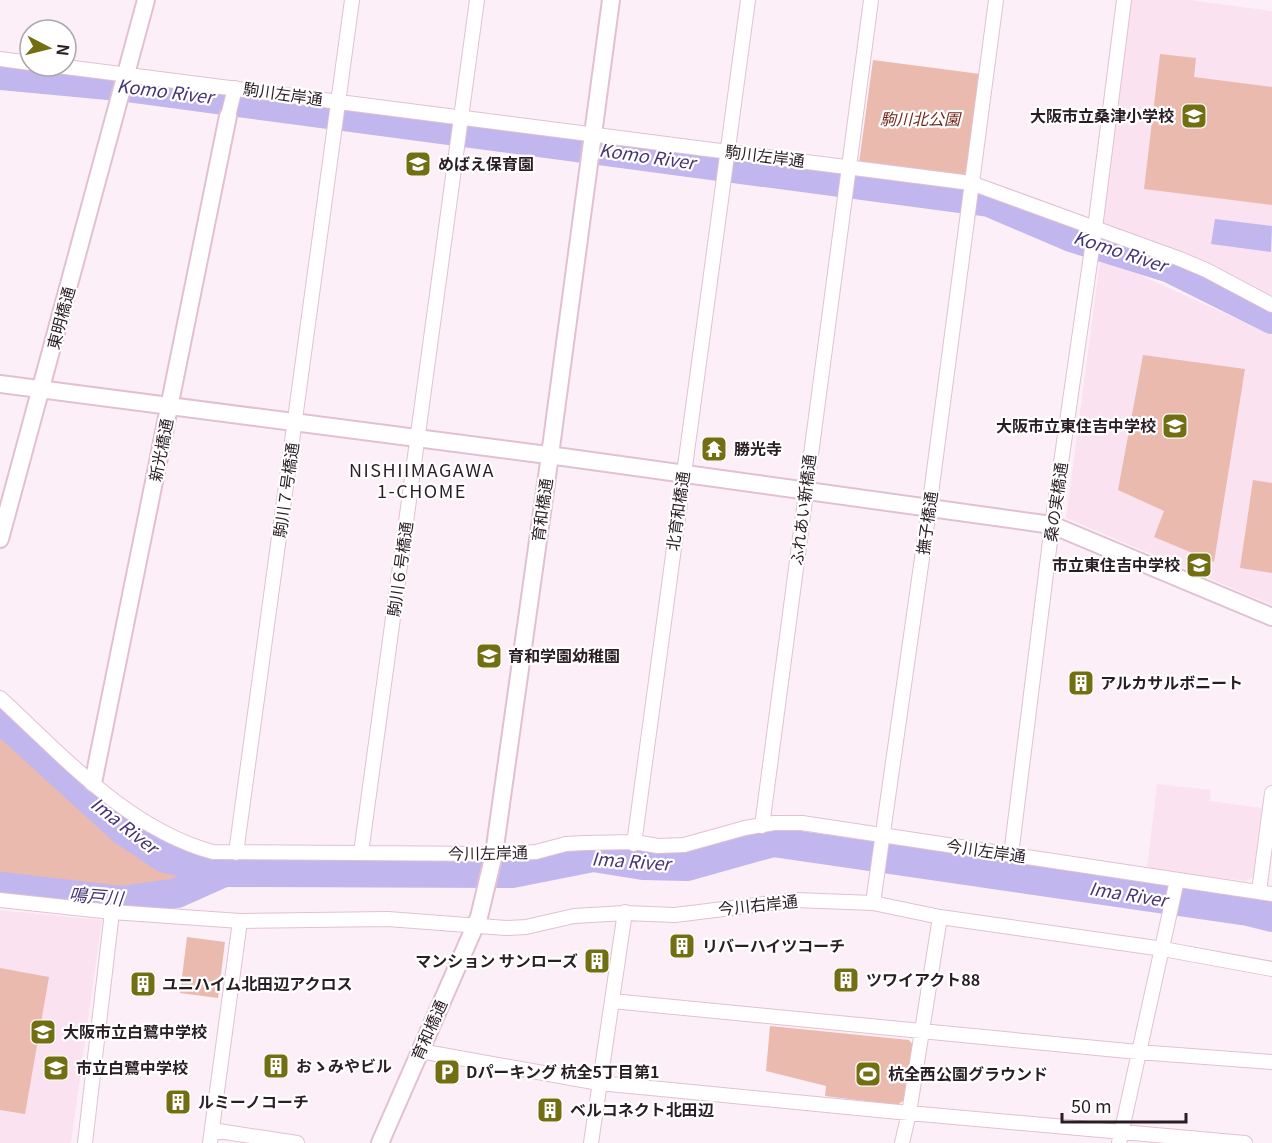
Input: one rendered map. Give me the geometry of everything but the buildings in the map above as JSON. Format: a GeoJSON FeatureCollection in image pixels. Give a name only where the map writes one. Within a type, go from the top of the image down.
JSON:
{"type":"FeatureCollection","features":[{"type":"Feature","properties":{"kind":"street"},"geometry":{"type":"LineString","coordinates":[[125,77],[146,0]]}},
{"type":"Feature","properties":{"kind":"street"},"geometry":{"type":"LineString","coordinates":[[338,104],[352,0]]}},
{"type":"Feature","properties":{"kind":"street"},"geometry":{"type":"LineString","coordinates":[[460,120],[477,0]]}},
{"type":"Feature","properties":{"kind":"street"},"geometry":{"type":"LineString","coordinates":[[594,136],[611,0]]}},
{"type":"Feature","properties":{"kind":"street"},"geometry":{"type":"LineString","coordinates":[[727,154],[748,0]]}},
{"type":"Feature","properties":{"kind":"street"},"geometry":{"type":"LineString","coordinates":[[848,169],[871,0]]}},
{"type":"Feature","properties":{"kind":"street"},"geometry":{"type":"LineString","coordinates":[[971,186],[996,0]]}},
{"type":"Feature","properties":{"kind":"street"},"geometry":{"type":"LineString","coordinates":[[1094,231],[1124,0]]}},
{"type":"Feature","properties":{"kind":"street"},"geometry":{"type":"LineString","coordinates":[[0,59],[18,61]]}},
{"type":"Feature","properties":{"kind":"street","name":"駒川左岸通"},"geometry":{"type":"LineString","coordinates":[[78,69],[971,186],[1206,270],[1272,305]]}},
{"type":"Feature","properties":{"kind":"street","name":"東明橋通"},"geometry":{"type":"LineString","coordinates":[[0,539],[125,77]]}},
{"type":"Feature","properties":{"kind":"street"},"geometry":{"type":"LineString","coordinates":[[228,116],[234,91]]}},
{"type":"Feature","properties":{"kind":"street","name":"駒川７号橋通"},"geometry":{"type":"LineString","coordinates":[[236,853],[338,104]]}},
{"type":"Feature","properties":{"kind":"street","name":"新光橋通"},"geometry":{"type":"LineString","coordinates":[[93,783],[228,116]]}},
{"type":"Feature","properties":{"kind":"street","name":"駒川６号橋通"},"geometry":{"type":"LineString","coordinates":[[361,853],[460,120]]}},
{"type":"Feature","properties":{"kind":"street","name":"育和橋通"},"geometry":{"type":"LineString","coordinates":[[380,1143],[477,922],[493,857],[594,136]]}},
{"type":"Feature","properties":{"kind":"street","name":"北育和橋通"},"geometry":{"type":"LineString","coordinates":[[634,843],[727,154]]}},
{"type":"Feature","properties":{"kind":"street","name":"ふれあい新橋通"},"geometry":{"type":"LineString","coordinates":[[762,826],[848,169]]}},
{"type":"Feature","properties":{"kind":"street","name":"撫子橋通"},"geometry":{"type":"LineString","coordinates":[[873,903],[929,509],[971,186]]}},
{"type":"Feature","properties":{"kind":"street","name":"桑の実橋通"},"geometry":{"type":"LineString","coordinates":[[1011,855],[1052,525],[1094,231]]}},
{"type":"Feature","properties":{"kind":"street"},"geometry":{"type":"LineString","coordinates":[[0,384],[418,440],[550,455],[1052,525],[1272,617]]}},
{"type":"Feature","properties":{"kind":"street","name":"今川左岸通"},"geometry":{"type":"LineString","coordinates":[[0,698],[93,783],[141,821],[193,847],[213,852],[493,857],[536,852],[566,844],[684,845],[745,828],[774,823],[802,824],[1011,855],[1175,886],[1265,892]]}},
{"type":"Feature","properties":{"kind":"street"},"geometry":{"type":"LineString","coordinates":[[1265,892],[1272,793]]}},
{"type":"Feature","properties":{"kind":"street"},"geometry":{"type":"LineString","coordinates":[[1120,1138],[1175,886]]}},
{"type":"Feature","properties":{"kind":"street","name":"今川右岸通"},"geometry":{"type":"LineString","coordinates":[[0,900],[112,912],[240,921],[387,919],[477,922],[526,927],[574,916],[625,913],[675,915],[796,900],[873,903],[940,917],[1164,942],[1272,969]]}},
{"type":"Feature","properties":{"kind":"street"},"geometry":{"type":"LineString","coordinates":[[84,1143],[112,912]]}},
{"type":"Feature","properties":{"kind":"street"},"geometry":{"type":"LineString","coordinates":[[591,1143],[625,913]]}},
{"type":"Feature","properties":{"kind":"street"},"geometry":{"type":"LineString","coordinates":[[902,1143],[909,1113],[940,917]]}},
{"type":"Feature","properties":{"kind":"street"},"geometry":{"type":"LineString","coordinates":[[240,921],[211,1136],[297,1143]]}},
{"type":"Feature","properties":{"kind":"street"},"geometry":{"type":"LineString","coordinates":[[612,1001],[1138,1053],[1272,1062]]}},
{"type":"Feature","properties":{"kind":"street"},"geometry":{"type":"LineString","coordinates":[[420,1051],[599,1083],[909,1113],[1120,1138],[1245,1143]]}},
{"type":"Feature","properties":{"kind":"shaded area","name":"大阪市立桑津小学校"},"geometry":{"type":"Polygon","coordinates":[[[1131,0],[1190,0],[1272,11],[1272,299],[1108,229],[1102,220],[1131,0]]]}},
{"type":"Feature","properties":{"kind":"shaded area"},"geometry":{"type":"Polygon","coordinates":[[[1215,219],[1272,226],[1271,252],[1211,244],[1215,219]]]}},
{"type":"Feature","properties":{"kind":"shaded area","name":"大阪市立東住吉中学校"},"geometry":{"type":"Polygon","coordinates":[[[1100,261],[1136,273],[1272,335],[1272,605],[1066,518],[1100,261]]]}},
{"type":"Feature","properties":{"kind":"shaded area"},"geometry":{"type":"Polygon","coordinates":[[[1157,784],[1211,790],[1210,801],[1262,808],[1253,877],[1246,881],[1147,869],[1157,784]]]}},
{"type":"Feature","properties":{"kind":"shaded area","name":"大阪市立白鷺中学校"},"geometry":{"type":"Polygon","coordinates":[[[0,910],[102,920],[71,1143],[0,1143],[0,910]]]}},
{"type":"Feature","properties":{"kind":"green space"},"geometry":{"type":"Polygon","coordinates":[[[1160,54],[1196,58],[1194,77],[1272,87],[1272,205],[1144,189],[1160,54]]]}},
{"type":"Feature","properties":{"kind":"green space","name":"駒川北公園"},"geometry":{"type":"Polygon","coordinates":[[[873,60],[980,74],[966,176],[859,163],[873,60]]]}},
{"type":"Feature","properties":{"kind":"green space"},"geometry":{"type":"Polygon","coordinates":[[[1143,355],[1245,369],[1214,562],[1154,537],[1164,511],[1118,490],[1143,355]]]}},
{"type":"Feature","properties":{"kind":"green space"},"geometry":{"type":"Polygon","coordinates":[[[1253,480],[1272,483],[1272,573],[1240,568],[1253,480]]]}},
{"type":"Feature","properties":{"kind":"green space"},"geometry":{"type":"Polygon","coordinates":[[[0,736],[121,841],[154,864],[192,878],[173,885],[125,889],[71,885],[0,875],[0,736]]]}},
{"type":"Feature","properties":{"kind":"green space"},"geometry":{"type":"Polygon","coordinates":[[[187,937],[225,942],[218,998],[180,993],[187,937]]]}},
{"type":"Feature","properties":{"kind":"green space"},"geometry":{"type":"Polygon","coordinates":[[[0,968],[49,977],[25,1114],[0,1110],[0,968]]]}},
{"type":"Feature","properties":{"kind":"green space"},"geometry":{"type":"Polygon","coordinates":[[[770,1026],[909,1040],[914,1046],[906,1098],[898,1105],[825,1096],[826,1086],[766,1071],[770,1026]]]}},
{"type":"Feature","properties":{"kind":"waterway","name":"Komo River"},"geometry":{"type":"LineString","coordinates":[[0,75],[119,86],[989,202],[1071,237],[1170,268],[1272,319]]}},
{"type":"Feature","properties":{"kind":"waterway","name":"Ima River"},"geometry":{"type":"LineString","coordinates":[[0,718],[123,830],[165,858],[224,872],[512,873],[593,857],[643,865],[687,866],[773,842],[1248,911],[1272,917]]}},
{"type":"Feature","properties":{"kind":"waterway","name":"鳴戸川"},"geometry":{"type":"LineString","coordinates":[[0,887],[122,901],[177,893],[224,872]]}},
{"type":"Feature","properties":{"kind":"place","name":"大阪市立桑津小学校"},"geometry":{"type":"Point","coordinates":[1194,116]}},
{"type":"Feature","properties":{"kind":"place","name":"めばえ保育園"},"geometry":{"type":"Point","coordinates":[418,164]}},
{"type":"Feature","properties":{"kind":"place","name":"大阪市立東住吉中学校"},"geometry":{"type":"Point","coordinates":[1175,426]}},
{"type":"Feature","properties":{"kind":"place","name":"勝光寺"},"geometry":{"type":"Point","coordinates":[714,449]}},
{"type":"Feature","properties":{"kind":"place","name":"市立東住吉中学校"},"geometry":{"type":"Point","coordinates":[1199,565]}},
{"type":"Feature","properties":{"kind":"place","name":"育和学園幼稚園"},"geometry":{"type":"Point","coordinates":[489,656]}},
{"type":"Feature","properties":{"kind":"place","name":"アルカサルボニート"},"geometry":{"type":"Point","coordinates":[1081,683]}},
{"type":"Feature","properties":{"kind":"place","name":"リバーハイツコーチ"},"geometry":{"type":"Point","coordinates":[682,946]}},
{"type":"Feature","properties":{"kind":"place","name":"マンション サンローズ"},"geometry":{"type":"Point","coordinates":[597,961]}},
{"type":"Feature","properties":{"kind":"place","name":"ツワイアクト88"},"geometry":{"type":"Point","coordinates":[846,980]}},
{"type":"Feature","properties":{"kind":"place","name":"ユニハイム北田辺アクロス"},"geometry":{"type":"Point","coordinates":[143,984]}},
{"type":"Feature","properties":{"kind":"place","name":"大阪市立白鷺中学校"},"geometry":{"type":"Point","coordinates":[43,1032]}},
{"type":"Feature","properties":{"kind":"place","name":"おゝみやビル"},"geometry":{"type":"Point","coordinates":[276,1066]}},
{"type":"Feature","properties":{"kind":"place","name":"市立白鷺中学校"},"geometry":{"type":"Point","coordinates":[56,1068]}},
{"type":"Feature","properties":{"kind":"place","name":"Dパーキング 杭全5丁目第1"},"geometry":{"type":"Point","coordinates":[447,1072]}},
{"type":"Feature","properties":{"kind":"place","name":"杭全西公園グラウンド"},"geometry":{"type":"Point","coordinates":[868,1074]}},
{"type":"Feature","properties":{"kind":"place","name":"ルミーノコーチ"},"geometry":{"type":"Point","coordinates":[178,1102]}},
{"type":"Feature","properties":{"kind":"place","name":"ベルコネクト北田辺"},"geometry":{"type":"Point","coordinates":[550,1110]}},
{"type":"Feature","properties":{"kind":"district","name":"NISHIIMAGAWA 1-CHOME"},"geometry":{"type":"Point","coordinates":[422,481]}}]}
